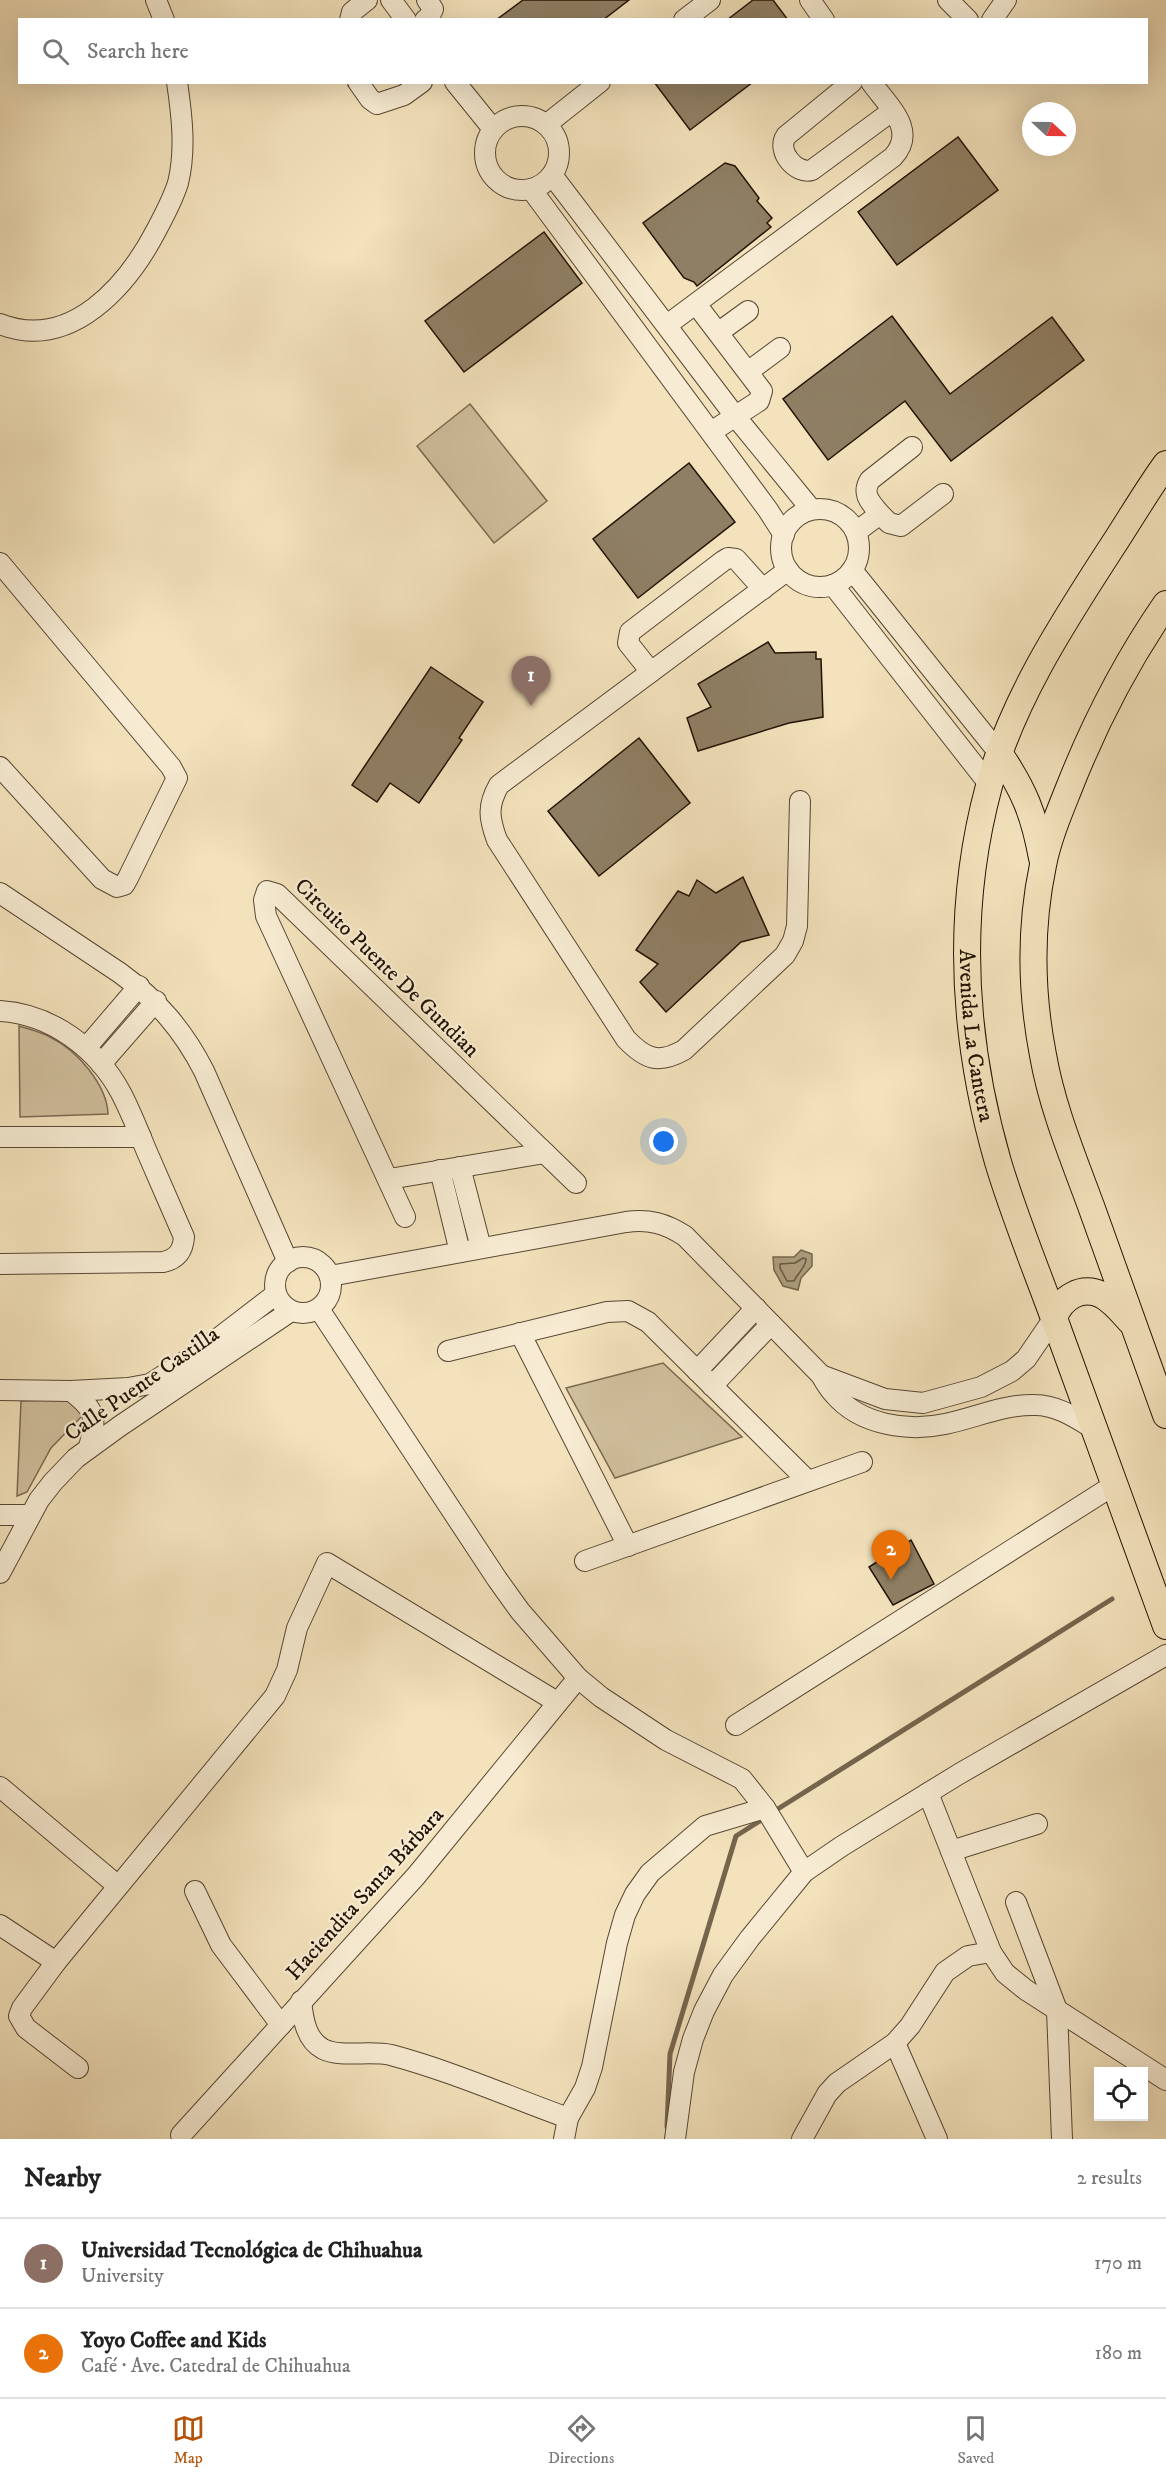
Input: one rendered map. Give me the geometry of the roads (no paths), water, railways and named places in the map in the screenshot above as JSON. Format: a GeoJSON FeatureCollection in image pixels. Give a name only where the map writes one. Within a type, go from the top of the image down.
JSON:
{"type":"FeatureCollection","features":[{"type":"Feature","properties":{"kind":"main road","name":"Avenida La Cantera"},"geometry":{"type":"LineString","coordinates":[[1166,464],[1049,648],[999,753],[976,839],[966,925],[969,1013],[984,1107],[998,1162],[1114,1485],[1158,1592],[1166,1626]]}},
{"type":"Feature","properties":{"kind":"main road"},"geometry":{"type":"LineString","coordinates":[[1166,604],[1117,681],[1088,739],[1054,825],[1043,865],[1037,904],[1034,950],[1036,1005],[1043,1056],[1057,1113],[1166,1415]]}},
{"type":"Feature","properties":{"kind":"main road"},"geometry":{"type":"LineString","coordinates":[[999,753],[1021,786],[1031,810],[1043,865]]}},
{"type":"Feature","properties":{"kind":"main road"},"geometry":{"type":"LineString","coordinates":[[1054,1318],[1058,1306],[1068,1297],[1078,1292],[1089,1292],[1101,1294],[1109,1300],[1134,1326]]}},
{"type":"Feature","properties":{"kind":"street"},"geometry":{"type":"LineString","coordinates":[[156,0],[163,18]]}},
{"type":"Feature","properties":{"kind":"street"},"geometry":{"type":"LineString","coordinates":[[350,18],[352,12],[367,0]]}},
{"type":"Feature","properties":{"kind":"street"},"geometry":{"type":"LineString","coordinates":[[391,0],[404,18]]}},
{"type":"Feature","properties":{"kind":"street"},"geometry":{"type":"LineString","coordinates":[[427,0],[433,9],[428,18]]}},
{"type":"Feature","properties":{"kind":"street"},"geometry":{"type":"LineString","coordinates":[[687,18],[710,0]]}},
{"type":"Feature","properties":{"kind":"street"},"geometry":{"type":"LineString","coordinates":[[810,0],[823,18]]}},
{"type":"Feature","properties":{"kind":"street"},"geometry":{"type":"LineString","coordinates":[[948,0],[966,18]]}},
{"type":"Feature","properties":{"kind":"street"},"geometry":{"type":"LineString","coordinates":[[993,18],[1006,0]]}},
{"type":"Feature","properties":{"kind":"street"},"geometry":{"type":"LineString","coordinates":[[0,324],[24,330],[41,330],[75,321],[99,306],[136,267],[169,208],[177,185],[183,142],[177,84]]}},
{"type":"Feature","properties":{"kind":"street"},"geometry":{"type":"LineString","coordinates":[[359,84],[370,99],[377,104],[399,89],[415,84]]}},
{"type":"Feature","properties":{"kind":"street"},"geometry":{"type":"LineString","coordinates":[[457,84],[493,129]]}},
{"type":"Feature","properties":{"kind":"street"},"geometry":{"type":"LineString","coordinates":[[547,124],[597,84]]}},
{"type":"Feature","properties":{"kind":"street"},"geometry":{"type":"LineString","coordinates":[[850,84],[786,136],[782,144],[783,150],[796,168],[806,172],[812,170],[892,111]]}},
{"type":"Feature","properties":{"kind":"street"},"geometry":{"type":"LineString","coordinates":[[667,325],[900,150],[904,139],[903,129],[872,84]]}},
{"type":"Feature","properties":{"kind":"street"},"geometry":{"type":"LineString","coordinates":[[525,115],[547,124],[559,143],[560,154],[552,175],[543,184],[531,189],[510,188],[493,177],[488,168],[485,148],[493,129],[502,121],[513,116],[525,115]]}},
{"type":"Feature","properties":{"kind":"street"},"geometry":{"type":"LineString","coordinates":[[552,175],[735,416],[811,509]]}},
{"type":"Feature","properties":{"kind":"street"},"geometry":{"type":"LineString","coordinates":[[531,189],[711,432],[783,535]]}},
{"type":"Feature","properties":{"kind":"street"},"geometry":{"type":"LineString","coordinates":[[696,304],[749,371],[762,394],[759,401],[711,432]]}},
{"type":"Feature","properties":{"kind":"street"},"geometry":{"type":"LineString","coordinates":[[719,332],[748,311]]}},
{"type":"Feature","properties":{"kind":"street"},"geometry":{"type":"LineString","coordinates":[[749,371],[780,348]]}},
{"type":"Feature","properties":{"kind":"street"},"geometry":{"type":"LineString","coordinates":[[912,447],[870,480],[866,495],[889,523],[901,526],[943,494]]}},
{"type":"Feature","properties":{"kind":"street"},"geometry":{"type":"LineString","coordinates":[[811,509],[837,512],[849,520],[856,532],[859,551],[852,570],[844,579],[833,585],[820,587],[808,585],[788,570],[781,547],[783,535],[794,519],[811,509]]}},
{"type":"Feature","properties":{"kind":"street"},"geometry":{"type":"LineString","coordinates":[[856,532],[880,514]]}},
{"type":"Feature","properties":{"kind":"street"},"geometry":{"type":"LineString","coordinates":[[651,672],[628,643],[630,632],[723,561],[728,558],[736,559],[763,590]]}},
{"type":"Feature","properties":{"kind":"street"},"geometry":{"type":"LineString","coordinates":[[0,564],[171,767],[177,778],[128,879],[124,885],[117,887],[102,879],[0,767]]}},
{"type":"Feature","properties":{"kind":"street"},"geometry":{"type":"LineString","coordinates":[[788,570],[499,785],[489,808],[490,821],[497,840],[626,1039],[646,1056],[658,1059],[671,1057],[684,1050],[785,955],[793,941],[796,926],[800,801]]}},
{"type":"Feature","properties":{"kind":"street"},"geometry":{"type":"LineString","coordinates":[[852,570],[999,753]]}},
{"type":"Feature","properties":{"kind":"street"},"geometry":{"type":"LineString","coordinates":[[833,585],[989,784]]}},
{"type":"Feature","properties":{"kind":"street","name":"Circuito Puente De Gundian"},"geometry":{"type":"LineString","coordinates":[[405,1217],[266,916],[264,900],[267,891],[277,894],[576,1183]]}},
{"type":"Feature","properties":{"kind":"street"},"geometry":{"type":"LineString","coordinates":[[0,893],[139,986],[156,1001],[180,1030],[204,1071],[288,1262]]}},
{"type":"Feature","properties":{"kind":"street"},"geometry":{"type":"LineString","coordinates":[[86,1048],[139,986]]}},
{"type":"Feature","properties":{"kind":"street"},"geometry":{"type":"LineString","coordinates":[[101,1064],[156,1001]]}},
{"type":"Feature","properties":{"kind":"street"},"geometry":{"type":"LineString","coordinates":[[0,1011],[16,1012],[43,1020],[86,1048],[101,1064],[121,1093],[184,1237],[184,1244],[177,1256],[163,1262],[0,1264]]}},
{"type":"Feature","properties":{"kind":"street"},"geometry":{"type":"LineString","coordinates":[[0,1137],[141,1137]]}},
{"type":"Feature","properties":{"kind":"street"},"geometry":{"type":"LineString","coordinates":[[389,1179],[545,1153]]}},
{"type":"Feature","properties":{"kind":"street"},"geometry":{"type":"LineString","coordinates":[[460,1167],[481,1248]]}},
{"type":"Feature","properties":{"kind":"street"},"geometry":{"type":"LineString","coordinates":[[440,1170],[460,1252]]}},
{"type":"Feature","properties":{"kind":"street"},"geometry":{"type":"LineString","coordinates":[[330,1276],[626,1222],[642,1220],[657,1222],[685,1236],[821,1375],[835,1395],[850,1408],[888,1424],[926,1427],[946,1424],[1016,1405],[1037,1404],[1064,1412],[1094,1429]]}},
{"type":"Feature","properties":{"kind":"street"},"geometry":{"type":"LineString","coordinates":[[301,1257],[316,1260],[327,1269],[330,1276],[331,1291],[319,1309],[305,1313],[291,1311],[284,1307],[276,1294],[278,1273],[288,1262],[301,1257]]}},
{"type":"Feature","properties":{"kind":"street","name":"Calle Puente Castilla"},"geometry":{"type":"LineString","coordinates":[[0,1573],[29,1515],[53,1482],[89,1447],[208,1357],[276,1294]]}},
{"type":"Feature","properties":{"kind":"street"},"geometry":{"type":"LineString","coordinates":[[697,1371],[756,1308]]}},
{"type":"Feature","properties":{"kind":"street"},"geometry":{"type":"LineString","coordinates":[[319,1309],[497,1580],[520,1611],[578,1678],[601,1697],[666,1740],[742,1779],[765,1808],[804,1872]]}},
{"type":"Feature","properties":{"kind":"street","name":"Calle Puente Castilla"},"geometry":{"type":"LineString","coordinates":[[72,1391],[140,1387],[208,1357],[291,1311]]}},
{"type":"Feature","properties":{"kind":"street"},"geometry":{"type":"LineString","coordinates":[[448,1351],[607,1312],[628,1311],[648,1322],[808,1481]]}},
{"type":"Feature","properties":{"kind":"street"},"geometry":{"type":"LineString","coordinates":[[821,1375],[867,1394],[904,1402],[923,1403],[981,1387],[1012,1371],[1026,1359],[1054,1318]]}},
{"type":"Feature","properties":{"kind":"street"},"geometry":{"type":"LineString","coordinates":[[712,1386],[771,1324]]}},
{"type":"Feature","properties":{"kind":"street"},"geometry":{"type":"LineString","coordinates":[[520,1333],[628,1546]]}},
{"type":"Feature","properties":{"kind":"street"},"geometry":{"type":"LineString","coordinates":[[981,1387],[989,1411]]}},
{"type":"Feature","properties":{"kind":"street"},"geometry":{"type":"LineString","coordinates":[[0,1390],[72,1391],[87,1404],[92,1412],[94,1430],[89,1447]]}},
{"type":"Feature","properties":{"kind":"street"},"geometry":{"type":"LineString","coordinates":[[585,1561],[862,1461]]}},
{"type":"Feature","properties":{"kind":"street"},"geometry":{"type":"LineString","coordinates":[[736,1725],[1114,1485]]}},
{"type":"Feature","properties":{"kind":"street"},"geometry":{"type":"LineString","coordinates":[[0,1515],[29,1515]]}},
{"type":"Feature","properties":{"kind":"street"},"geometry":{"type":"LineString","coordinates":[[78,2068],[26,2028],[19,2016],[26,2000],[275,1696],[287,1670],[297,1628],[327,1563],[557,1702]]}},
{"type":"Feature","properties":{"kind":"street"},"geometry":{"type":"LineString","coordinates":[[675,2139],[684,2072],[704,2011],[723,1976],[750,1938],[804,1872],[928,1793],[1166,1655]]}},
{"type":"Feature","properties":{"kind":"street","name":"Haciendita Santa Bárbara"},"geometry":{"type":"LineString","coordinates":[[181,2135],[416,1876],[578,1678]]}},
{"type":"Feature","properties":{"kind":"street"},"geometry":{"type":"LineString","coordinates":[[0,1787],[118,1886]]}},
{"type":"Feature","properties":{"kind":"street"},"geometry":{"type":"LineString","coordinates":[[928,1793],[991,1952],[1005,1973],[1026,1990],[1166,2080]]}},
{"type":"Feature","properties":{"kind":"street"},"geometry":{"type":"LineString","coordinates":[[564,2139],[568,2118],[585,2088],[592,2067],[617,1943],[625,1915],[635,1894],[650,1873],[705,1826],[765,1808]]}},
{"type":"Feature","properties":{"kind":"street"},"geometry":{"type":"LineString","coordinates":[[951,1851],[1037,1824]]}},
{"type":"Feature","properties":{"kind":"street"},"geometry":{"type":"LineString","coordinates":[[195,1892],[210,1927],[221,1945],[281,2025]]}},
{"type":"Feature","properties":{"kind":"street"},"geometry":{"type":"LineString","coordinates":[[1016,1902],[1057,2010],[1062,2139]]}},
{"type":"Feature","properties":{"kind":"street"},"geometry":{"type":"LineString","coordinates":[[0,1925],[56,1962]]}},
{"type":"Feature","properties":{"kind":"street"},"geometry":{"type":"LineString","coordinates":[[802,2139],[818,2109],[837,2083],[895,2043],[910,2026],[945,1972],[968,1956],[991,1952]]}},
{"type":"Feature","properties":{"kind":"street"},"geometry":{"type":"LineString","coordinates":[[301,2001],[307,2030],[313,2041],[322,2049],[333,2053],[369,2052],[406,2059],[568,2118]]}},
{"type":"Feature","properties":{"kind":"street"},"geometry":{"type":"LineString","coordinates":[[895,2043],[937,2139]]}},
{"type":"Feature","properties":{"kind":"water"},"geometry":{"type":"Polygon","coordinates":[[[801,1250],[812,1254],[812,1266],[801,1278],[798,1290],[783,1286],[774,1270],[773,1257],[794,1257],[801,1250]]]}},
{"type":"Feature","properties":{"kind":"waterway"},"geometry":{"type":"LineString","coordinates":[[773,1812],[1112,1599]]}},
{"type":"Feature","properties":{"kind":"waterway"},"geometry":{"type":"LineString","coordinates":[[667,2127],[670,2054],[736,1836],[766,1817]]}},
{"type":"Feature","properties":{"kind":"place","name":"Universidad Tecnológica de Chihuahua"},"geometry":{"type":"Point","coordinates":[531,706]}},
{"type":"Feature","properties":{"kind":"place","name":"Yoyo Coffee and Kids"},"geometry":{"type":"Point","coordinates":[891,1580]}}]}
